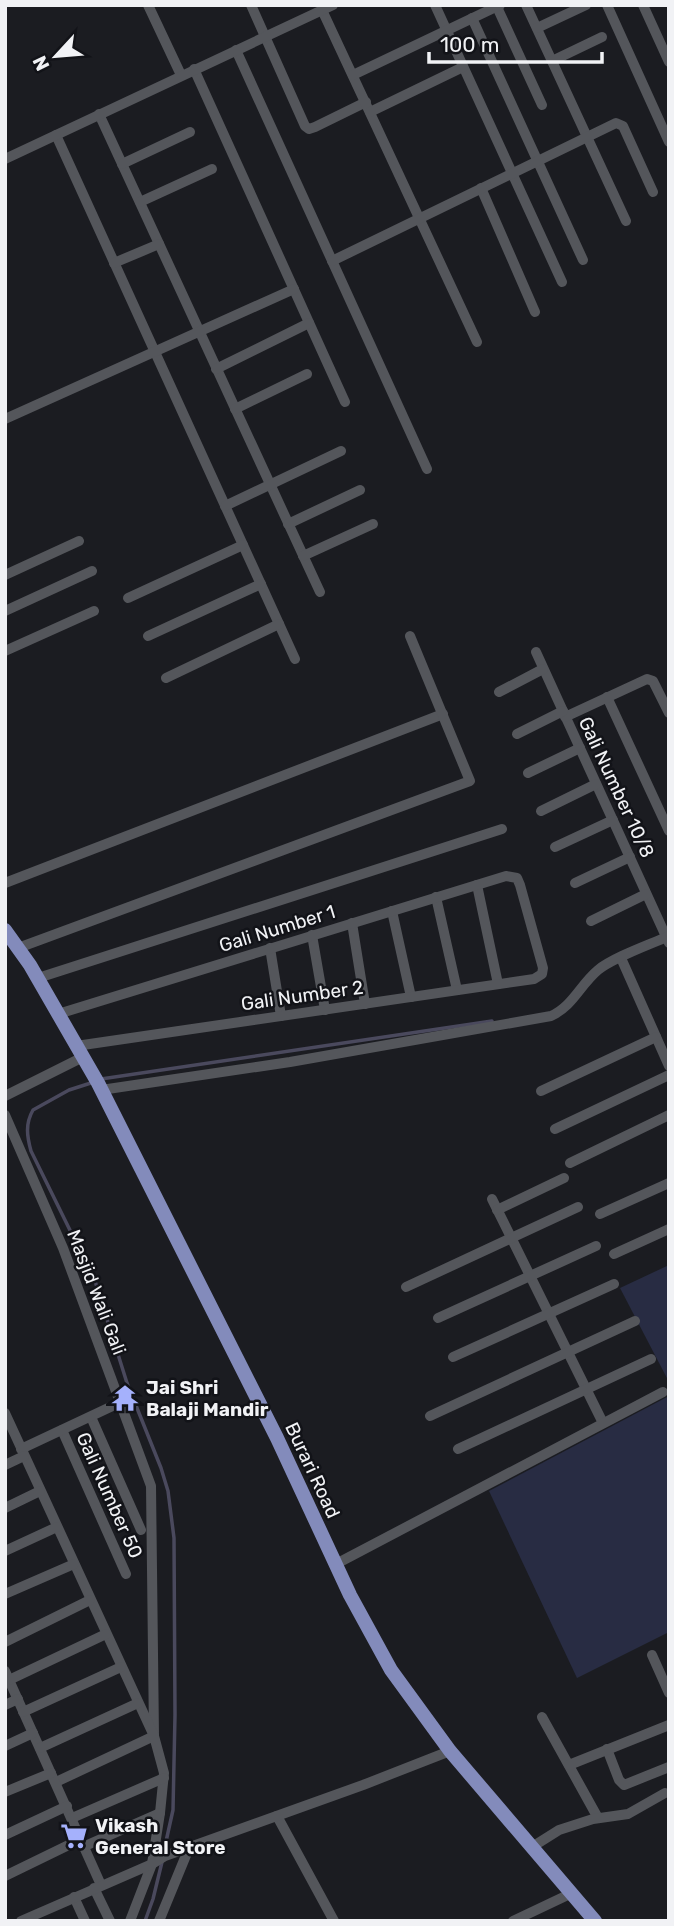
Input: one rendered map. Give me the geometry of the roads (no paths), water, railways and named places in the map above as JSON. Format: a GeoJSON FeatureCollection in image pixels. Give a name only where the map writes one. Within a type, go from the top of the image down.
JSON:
{"type":"FeatureCollection","features":[{"type":"Feature","properties":{"kind":"main road","name":"Burari Road"},"geometry":{"type":"LineString","coordinates":[[10,939],[38,978],[99,1086],[271,1426],[368,1630],[391,1670],[450,1751],[595,1921]]}},
{"type":"Feature","properties":{"kind":"street"},"geometry":{"type":"LineString","coordinates":[[251,5],[305,126],[309,129],[463,67]]}},
{"type":"Feature","properties":{"kind":"street"},"geometry":{"type":"LineString","coordinates":[[435,5],[562,282]]}},
{"type":"Feature","properties":{"kind":"street"},"geometry":{"type":"LineString","coordinates":[[526,5],[626,221]]}},
{"type":"Feature","properties":{"kind":"street"},"geometry":{"type":"LineString","coordinates":[[537,28],[586,5]]}},
{"type":"Feature","properties":{"kind":"street"},"geometry":{"type":"LineString","coordinates":[[607,5],[669,142]]}},
{"type":"Feature","properties":{"kind":"street"},"geometry":{"type":"LineString","coordinates":[[643,5],[669,62]]}},
{"type":"Feature","properties":{"kind":"street"},"geometry":{"type":"LineString","coordinates":[[353,75],[498,6],[542,105]]}},
{"type":"Feature","properties":{"kind":"street"},"geometry":{"type":"LineString","coordinates":[[153,7],[181,75]]}},
{"type":"Feature","properties":{"kind":"street"},"geometry":{"type":"LineString","coordinates":[[5,159],[328,8],[353,75],[477,342]]}},
{"type":"Feature","properties":{"kind":"street"},"geometry":{"type":"LineString","coordinates":[[472,18],[583,260]]}},
{"type":"Feature","properties":{"kind":"street"},"geometry":{"type":"LineString","coordinates":[[552,61],[602,37]]}},
{"type":"Feature","properties":{"kind":"street"},"geometry":{"type":"LineString","coordinates":[[236,50],[427,469]]}},
{"type":"Feature","properties":{"kind":"street"},"geometry":{"type":"LineString","coordinates":[[194,69],[345,402]]}},
{"type":"Feature","properties":{"kind":"street"},"geometry":{"type":"LineString","coordinates":[[99,114],[320,592]]}},
{"type":"Feature","properties":{"kind":"street"},"geometry":{"type":"LineString","coordinates":[[332,261],[587,136],[620,123],[653,191]]}},
{"type":"Feature","properties":{"kind":"street"},"geometry":{"type":"LineString","coordinates":[[122,164],[191,132]]}},
{"type":"Feature","properties":{"kind":"street"},"geometry":{"type":"LineString","coordinates":[[56,135],[295,659]]}},
{"type":"Feature","properties":{"kind":"street"},"geometry":{"type":"LineString","coordinates":[[139,202],[212,169]]}},
{"type":"Feature","properties":{"kind":"street"},"geometry":{"type":"LineString","coordinates":[[481,188],[535,312]]}},
{"type":"Feature","properties":{"kind":"street"},"geometry":{"type":"LineString","coordinates":[[114,263],[159,244]]}},
{"type":"Feature","properties":{"kind":"street"},"geometry":{"type":"LineString","coordinates":[[5,419],[293,289]]}},
{"type":"Feature","properties":{"kind":"street"},"geometry":{"type":"LineString","coordinates":[[216,369],[309,323]]}},
{"type":"Feature","properties":{"kind":"street"},"geometry":{"type":"LineString","coordinates":[[235,409],[307,374]]}},
{"type":"Feature","properties":{"kind":"street"},"geometry":{"type":"LineString","coordinates":[[225,506],[341,451]]}},
{"type":"Feature","properties":{"kind":"street"},"geometry":{"type":"LineString","coordinates":[[288,524],[360,491]]}},
{"type":"Feature","properties":{"kind":"street"},"geometry":{"type":"LineString","coordinates":[[303,556],[373,524]]}},
{"type":"Feature","properties":{"kind":"street"},"geometry":{"type":"LineString","coordinates":[[5,575],[79,541]]}},
{"type":"Feature","properties":{"kind":"street"},"geometry":{"type":"LineString","coordinates":[[128,598],[243,545]]}},
{"type":"Feature","properties":{"kind":"street"},"geometry":{"type":"LineString","coordinates":[[5,611],[92,571]]}},
{"type":"Feature","properties":{"kind":"street"},"geometry":{"type":"LineString","coordinates":[[148,636],[261,584]]}},
{"type":"Feature","properties":{"kind":"street"},"geometry":{"type":"LineString","coordinates":[[5,651],[94,611]]}},
{"type":"Feature","properties":{"kind":"street"},"geometry":{"type":"LineString","coordinates":[[166,678],[279,624]]}},
{"type":"Feature","properties":{"kind":"street"},"geometry":{"type":"LineString","coordinates":[[10,939],[271,853],[470,781],[410,636]]}},
{"type":"Feature","properties":{"kind":"street","name":"Gali Number 10/8"},"geometry":{"type":"LineString","coordinates":[[536,652],[668,939]]}},
{"type":"Feature","properties":{"kind":"street"},"geometry":{"type":"LineString","coordinates":[[499,692],[543,669]]}},
{"type":"Feature","properties":{"kind":"street"},"geometry":{"type":"LineString","coordinates":[[517,734],[647,679],[653,681],[669,713]]}},
{"type":"Feature","properties":{"kind":"street"},"geometry":{"type":"LineString","coordinates":[[607,697],[669,831]]}},
{"type":"Feature","properties":{"kind":"street"},"geometry":{"type":"LineString","coordinates":[[5,883],[443,714]]}},
{"type":"Feature","properties":{"kind":"street"},"geometry":{"type":"LineString","coordinates":[[528,773],[580,748]]}},
{"type":"Feature","properties":{"kind":"street"},"geometry":{"type":"LineString","coordinates":[[541,811],[596,784]]}},
{"type":"Feature","properties":{"kind":"street"},"geometry":{"type":"LineString","coordinates":[[555,847],[613,820]]}},
{"type":"Feature","properties":{"kind":"street"},"geometry":{"type":"LineString","coordinates":[[38,978],[502,829]]}},
{"type":"Feature","properties":{"kind":"street"},"geometry":{"type":"LineString","coordinates":[[575,883],[630,857]]}},
{"type":"Feature","properties":{"kind":"street","name":"Gali Number 1"},"geometry":{"type":"LineString","coordinates":[[58,1014],[506,876],[517,878],[520,885],[543,968],[542,974],[534,979]]}},
{"type":"Feature","properties":{"kind":"street"},"geometry":{"type":"LineString","coordinates":[[477,885],[498,984]]}},
{"type":"Feature","properties":{"kind":"street"},"geometry":{"type":"LineString","coordinates":[[591,921],[646,894]]}},
{"type":"Feature","properties":{"kind":"street"},"geometry":{"type":"LineString","coordinates":[[436,897],[457,990]]}},
{"type":"Feature","properties":{"kind":"street"},"geometry":{"type":"LineString","coordinates":[[392,911],[411,997]]}},
{"type":"Feature","properties":{"kind":"street"},"geometry":{"type":"LineString","coordinates":[[352,923],[365,1004]]}},
{"type":"Feature","properties":{"kind":"street"},"geometry":{"type":"LineString","coordinates":[[312,935],[325,1010]]}},
{"type":"Feature","properties":{"kind":"street"},"geometry":{"type":"LineString","coordinates":[[99,1086],[290,1062],[551,1016],[571,1003],[595,972],[668,939]]}},
{"type":"Feature","properties":{"kind":"street"},"geometry":{"type":"LineString","coordinates":[[270,948],[281,1016]]}},
{"type":"Feature","properties":{"kind":"street"},"geometry":{"type":"LineString","coordinates":[[621,958],[669,1066]]}},
{"type":"Feature","properties":{"kind":"street","name":"Gali Number 2"},"geometry":{"type":"LineString","coordinates":[[5,1097],[83,1057],[281,1016],[534,979]]}},
{"type":"Feature","properties":{"kind":"street"},"geometry":{"type":"LineString","coordinates":[[541,1091],[656,1038]]}},
{"type":"Feature","properties":{"kind":"street"},"geometry":{"type":"LineString","coordinates":[[555,1129],[669,1075]]}},
{"type":"Feature","properties":{"kind":"street","name":"Masjid Wali Gali"},"geometry":{"type":"LineString","coordinates":[[5,1115],[63,1248],[151,1486],[153,1736]]}},
{"type":"Feature","properties":{"kind":"street"},"geometry":{"type":"LineString","coordinates":[[570,1163],[669,1115]]}},
{"type":"Feature","properties":{"kind":"street"},"geometry":{"type":"LineString","coordinates":[[564,1178],[495,1204],[603,1423]]}},
{"type":"Feature","properties":{"kind":"street"},"geometry":{"type":"LineString","coordinates":[[600,1214],[669,1183]]}},
{"type":"Feature","properties":{"kind":"street"},"geometry":{"type":"LineString","coordinates":[[406,1287],[578,1207]]}},
{"type":"Feature","properties":{"kind":"street"},"geometry":{"type":"LineString","coordinates":[[614,1254],[669,1229]]}},
{"type":"Feature","properties":{"kind":"street"},"geometry":{"type":"LineString","coordinates":[[438,1318],[596,1246]]}},
{"type":"Feature","properties":{"kind":"street"},"geometry":{"type":"LineString","coordinates":[[453,1357],[614,1284]]}},
{"type":"Feature","properties":{"kind":"street"},"geometry":{"type":"LineString","coordinates":[[430,1416],[635,1321]]}},
{"type":"Feature","properties":{"kind":"street"},"geometry":{"type":"LineString","coordinates":[[458,1449],[651,1360]]}},
{"type":"Feature","properties":{"kind":"street"},"geometry":{"type":"LineString","coordinates":[[336,1564],[663,1392]]}},
{"type":"Feature","properties":{"kind":"street","name":"Gali Number 50"},"geometry":{"type":"LineString","coordinates":[[5,1465],[62,1430],[121,1402]]}},
{"type":"Feature","properties":{"kind":"street"},"geometry":{"type":"LineString","coordinates":[[91,1417],[141,1530]]}},
{"type":"Feature","properties":{"kind":"street"},"geometry":{"type":"LineString","coordinates":[[6,1418],[153,1736],[162,1763],[164,1778],[152,1864],[130,1921]]}},
{"type":"Feature","properties":{"kind":"street","name":"Gali Number 50"},"geometry":{"type":"LineString","coordinates":[[62,1430],[126,1574]]}},
{"type":"Feature","properties":{"kind":"street"},"geometry":{"type":"LineString","coordinates":[[5,1508],[40,1491]]}},
{"type":"Feature","properties":{"kind":"street"},"geometry":{"type":"LineString","coordinates":[[5,1551],[57,1527]]}},
{"type":"Feature","properties":{"kind":"street"},"geometry":{"type":"LineString","coordinates":[[5,1594],[74,1564]]}},
{"type":"Feature","properties":{"kind":"street"},"geometry":{"type":"LineString","coordinates":[[5,1642],[90,1600]]}},
{"type":"Feature","properties":{"kind":"street"},"geometry":{"type":"LineString","coordinates":[[106,1634],[7,1676],[83,1843],[110,1921]]}},
{"type":"Feature","properties":{"kind":"street"},"geometry":{"type":"LineString","coordinates":[[652,1655],[669,1693]]}},
{"type":"Feature","properties":{"kind":"street"},"geometry":{"type":"LineString","coordinates":[[23,1712],[121,1667]]}},
{"type":"Feature","properties":{"kind":"street"},"geometry":{"type":"LineString","coordinates":[[5,1705],[18,1699]]}},
{"type":"Feature","properties":{"kind":"street"},"geometry":{"type":"LineString","coordinates":[[40,1748],[138,1703]]}},
{"type":"Feature","properties":{"kind":"street"},"geometry":{"type":"LineString","coordinates":[[542,1717],[598,1818]]}},
{"type":"Feature","properties":{"kind":"street"},"geometry":{"type":"LineString","coordinates":[[569,1765],[669,1724]]}},
{"type":"Feature","properties":{"kind":"street"},"geometry":{"type":"LineString","coordinates":[[5,1746],[33,1733]]}},
{"type":"Feature","properties":{"kind":"street"},"geometry":{"type":"LineString","coordinates":[[5,1792],[54,1778],[153,1736]]}},
{"type":"Feature","properties":{"kind":"street"},"geometry":{"type":"LineString","coordinates":[[607,1749],[619,1780],[624,1785],[669,1767]]}},
{"type":"Feature","properties":{"kind":"street"},"geometry":{"type":"LineString","coordinates":[[22,1921],[38,1917],[74,1897],[165,1856],[450,1751]]}},
{"type":"Feature","properties":{"kind":"street"},"geometry":{"type":"LineString","coordinates":[[72,1818],[164,1778]]}},
{"type":"Feature","properties":{"kind":"street"},"geometry":{"type":"LineString","coordinates":[[532,1847],[559,1830],[598,1818],[628,1814],[666,1793]]}},
{"type":"Feature","properties":{"kind":"street"},"geometry":{"type":"LineString","coordinates":[[5,1835],[67,1807]]}},
{"type":"Feature","properties":{"kind":"street"},"geometry":{"type":"LineString","coordinates":[[5,1876],[160,1813]]}},
{"type":"Feature","properties":{"kind":"street"},"geometry":{"type":"LineString","coordinates":[[277,1816],[334,1921]]}},
{"type":"Feature","properties":{"kind":"street"},"geometry":{"type":"LineString","coordinates":[[159,1921],[184,1849]]}},
{"type":"Feature","properties":{"kind":"street"},"geometry":{"type":"LineString","coordinates":[[513,1921],[572,1893]]}},
{"type":"Feature","properties":{"kind":"street"},"geometry":{"type":"LineString","coordinates":[[74,1897],[85,1921]]}},
{"type":"Feature","properties":{"kind":"waterway"},"geometry":{"type":"LineString","coordinates":[[101,1079],[492,1021]]}},
{"type":"Feature","properties":{"kind":"waterway"},"geometry":{"type":"LineString","coordinates":[[94,1082],[69,1090],[33,1110],[28,1135],[31,1151],[95,1281],[127,1383],[168,1491],[174,1538],[175,1715],[173,1810],[163,1855]]}},
{"type":"Feature","properties":{"kind":"waterway"},"geometry":{"type":"LineString","coordinates":[[145,1921],[162,1862]]}},
{"type":"Feature","properties":{"kind":"place","name":"Jai Shri Balaji Mandir"},"geometry":{"type":"Point","coordinates":[125,1398]}},
{"type":"Feature","properties":{"kind":"place","name":"Vikash General Store"},"geometry":{"type":"Point","coordinates":[74,1836]}}]}
